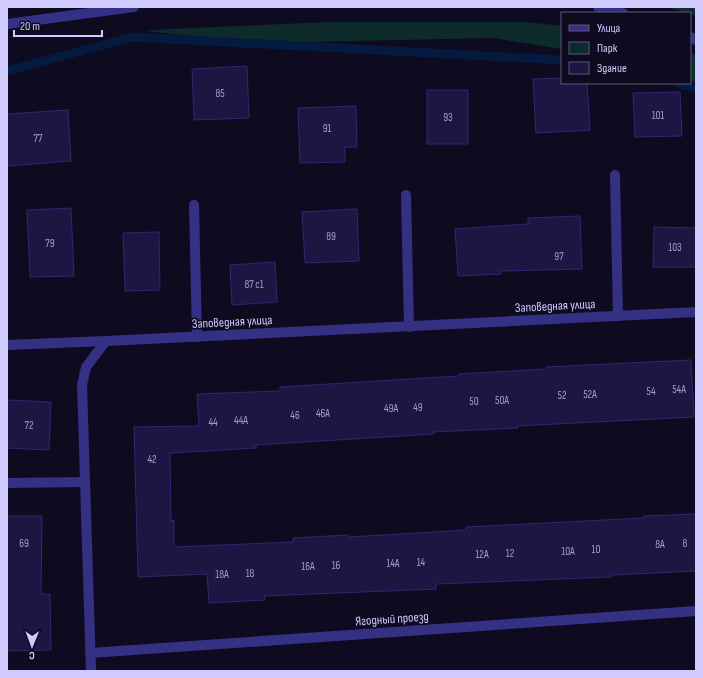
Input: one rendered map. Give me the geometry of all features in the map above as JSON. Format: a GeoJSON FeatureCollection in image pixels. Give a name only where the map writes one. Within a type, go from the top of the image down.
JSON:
{"type":"FeatureCollection","features":[{"type":"Feature","properties":{"kind":"street"},"geometry":{"type":"LineString","coordinates":[[7,24],[62,12],[134,7]]}},
{"type":"Feature","properties":{"kind":"street"},"geometry":{"type":"LineString","coordinates":[[598,7],[619,12]]}},
{"type":"Feature","properties":{"kind":"street"},"geometry":{"type":"LineString","coordinates":[[615,175],[618,316]]}},
{"type":"Feature","properties":{"kind":"street"},"geometry":{"type":"LineString","coordinates":[[406,195],[409,327]]}},
{"type":"Feature","properties":{"kind":"street"},"geometry":{"type":"LineString","coordinates":[[194,205],[197,337]]}},
{"type":"Feature","properties":{"kind":"street","name":"Заповедная улица"},"geometry":{"type":"LineString","coordinates":[[7,345],[409,327],[696,312]]}},
{"type":"Feature","properties":{"kind":"street"},"geometry":{"type":"LineString","coordinates":[[91,671],[82,385],[86,367],[106,341]]}},
{"type":"Feature","properties":{"kind":"street"},"geometry":{"type":"LineString","coordinates":[[7,483],[85,482]]}},
{"type":"Feature","properties":{"kind":"street","name":"Ягодный проезд"},"geometry":{"type":"LineString","coordinates":[[90,653],[696,611]]}},
{"type":"Feature","properties":{"kind":"green space"},"geometry":{"type":"Polygon","coordinates":[[[667,7],[696,7],[696,16],[691,14],[691,12],[682,12],[667,7]]]}},
{"type":"Feature","properties":{"kind":"green space"},"geometry":{"type":"Polygon","coordinates":[[[329,22],[527,22],[561,26],[561,49],[493,38],[255,43],[145,31],[329,22]]]}},
{"type":"Feature","properties":{"kind":"green space"},"geometry":{"type":"Polygon","coordinates":[[[691,53],[696,55],[696,83],[691,80],[691,53]]]}},
{"type":"Feature","properties":{"kind":"building"},"geometry":{"type":"Polygon","coordinates":[[[247,66],[249,118],[194,120],[192,69],[247,66]]]}},
{"type":"Feature","properties":{"kind":"building"},"geometry":{"type":"Polygon","coordinates":[[[561,78],[561,84],[587,84],[590,130],[536,133],[533,79],[561,78]]]}},
{"type":"Feature","properties":{"kind":"building"},"geometry":{"type":"Polygon","coordinates":[[[427,90],[468,90],[468,144],[427,144],[427,90]]]}},
{"type":"Feature","properties":{"kind":"building"},"geometry":{"type":"Polygon","coordinates":[[[680,92],[682,136],[635,137],[633,93],[680,92]]]}},
{"type":"Feature","properties":{"kind":"building"},"geometry":{"type":"Polygon","coordinates":[[[356,106],[357,147],[345,147],[345,162],[300,163],[298,108],[356,106]]]}},
{"type":"Feature","properties":{"kind":"building"},"geometry":{"type":"Polygon","coordinates":[[[68,110],[71,161],[7,166],[7,114],[68,110]]]}},
{"type":"Feature","properties":{"kind":"building"},"geometry":{"type":"Polygon","coordinates":[[[71,208],[74,276],[30,277],[27,210],[71,208]]]}},
{"type":"Feature","properties":{"kind":"building"},"geometry":{"type":"Polygon","coordinates":[[[357,209],[359,261],[305,263],[302,212],[357,209]]]}},
{"type":"Feature","properties":{"kind":"building"},"geometry":{"type":"Polygon","coordinates":[[[580,216],[582,269],[501,271],[501,274],[458,276],[455,229],[528,224],[528,218],[580,216]]]}},
{"type":"Feature","properties":{"kind":"building"},"geometry":{"type":"Polygon","coordinates":[[[654,227],[696,228],[696,267],[653,267],[654,227]]]}},
{"type":"Feature","properties":{"kind":"building"},"geometry":{"type":"Polygon","coordinates":[[[159,232],[160,290],[125,291],[123,233],[159,232]]]}},
{"type":"Feature","properties":{"kind":"building"},"geometry":{"type":"Polygon","coordinates":[[[275,262],[277,302],[232,305],[230,265],[275,262]]]}},
{"type":"Feature","properties":{"kind":"building"},"geometry":{"type":"Polygon","coordinates":[[[691,360],[694,417],[517,426],[518,428],[434,432],[434,434],[256,445],[256,448],[170,453],[171,521],[174,520],[174,547],[293,542],[293,538],[348,535],[349,537],[467,530],[466,527],[696,514],[696,571],[611,575],[611,577],[436,584],[436,589],[264,596],[265,600],[209,603],[207,574],[138,577],[134,427],[199,426],[197,394],[280,391],[280,387],[459,376],[459,374],[546,369],[546,367],[691,360]]]}},
{"type":"Feature","properties":{"kind":"building"},"geometry":{"type":"Polygon","coordinates":[[[7,400],[51,402],[49,450],[7,448],[7,400]]]}},
{"type":"Feature","properties":{"kind":"building"},"geometry":{"type":"Polygon","coordinates":[[[7,516],[42,516],[41,594],[50,594],[51,650],[7,651],[7,516]]]}},
{"type":"Feature","properties":{"kind":"waterway"},"geometry":{"type":"LineString","coordinates":[[7,71],[132,37],[561,60]]}},
{"type":"Feature","properties":{"kind":"waterway"},"geometry":{"type":"LineString","coordinates":[[681,84],[696,89]]}}]}
